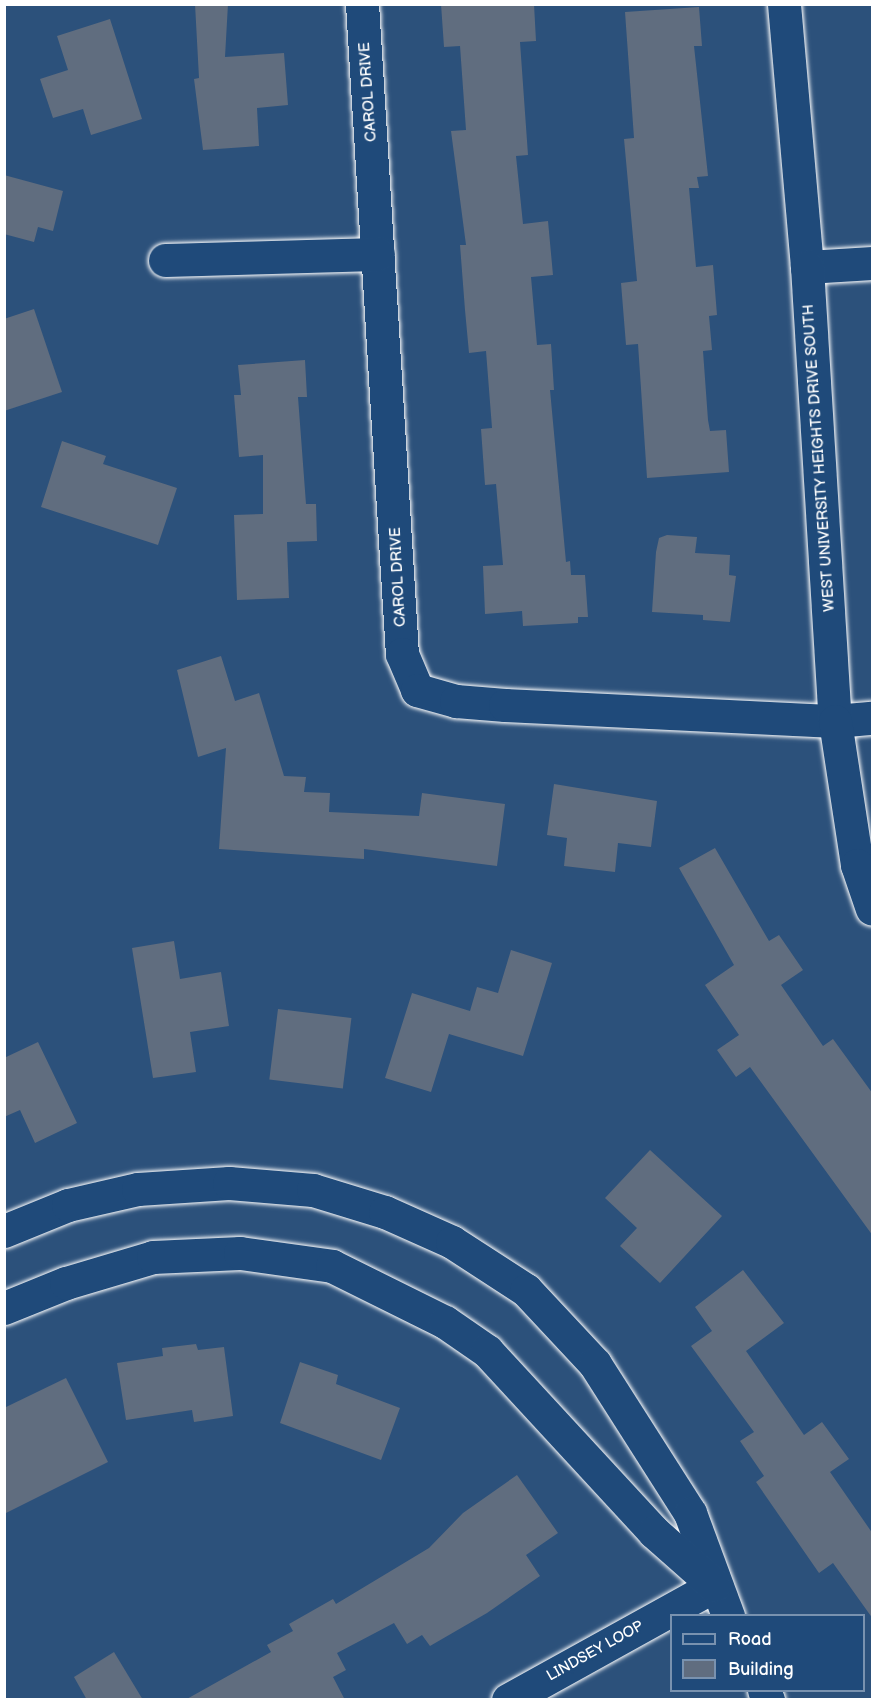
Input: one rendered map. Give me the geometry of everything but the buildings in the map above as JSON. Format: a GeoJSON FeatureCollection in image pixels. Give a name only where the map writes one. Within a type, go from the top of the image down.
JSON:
{"type":"FeatureCollection","features":[{"type":"Feature","properties":{"kind":"street","name":"CAROL DRIVE"},"geometry":{"type":"LineString","coordinates":[[362,4],[402,654],[417,690],[456,701],[505,705],[835,721],[873,718]]}},
{"type":"Feature","properties":{"kind":"street","name":"WEST UNIVERSITY HEIGHTS DRIVE SOUTH"},"geometry":{"type":"LineString","coordinates":[[784,4],[807,267],[835,721],[856,865],[873,909]]}},
{"type":"Feature","properties":{"kind":"street"},"geometry":{"type":"LineString","coordinates":[[165,260],[378,254]]}},
{"type":"Feature","properties":{"kind":"street"},"geometry":{"type":"LineString","coordinates":[[807,267],[873,263]]}},
{"type":"Feature","properties":{"kind":"street"},"geometry":{"type":"LineString","coordinates":[[4,1231],[68,1205],[138,1189],[229,1183],[313,1190],[385,1212],[452,1242],[526,1290],[595,1364],[690,1513],[714,1586],[727,1614]]}},
{"type":"Feature","properties":{"kind":"street"},"geometry":{"type":"LineString","coordinates":[[4,1308],[66,1283],[153,1257],[240,1253],[332,1266],[445,1322],[487,1351],[654,1532],[714,1586]]}},
{"type":"Feature","properties":{"kind":"street","name":"LINDSEY LOOP"},"geometry":{"type":"LineString","coordinates":[[508,1700],[714,1586]]}}]}
